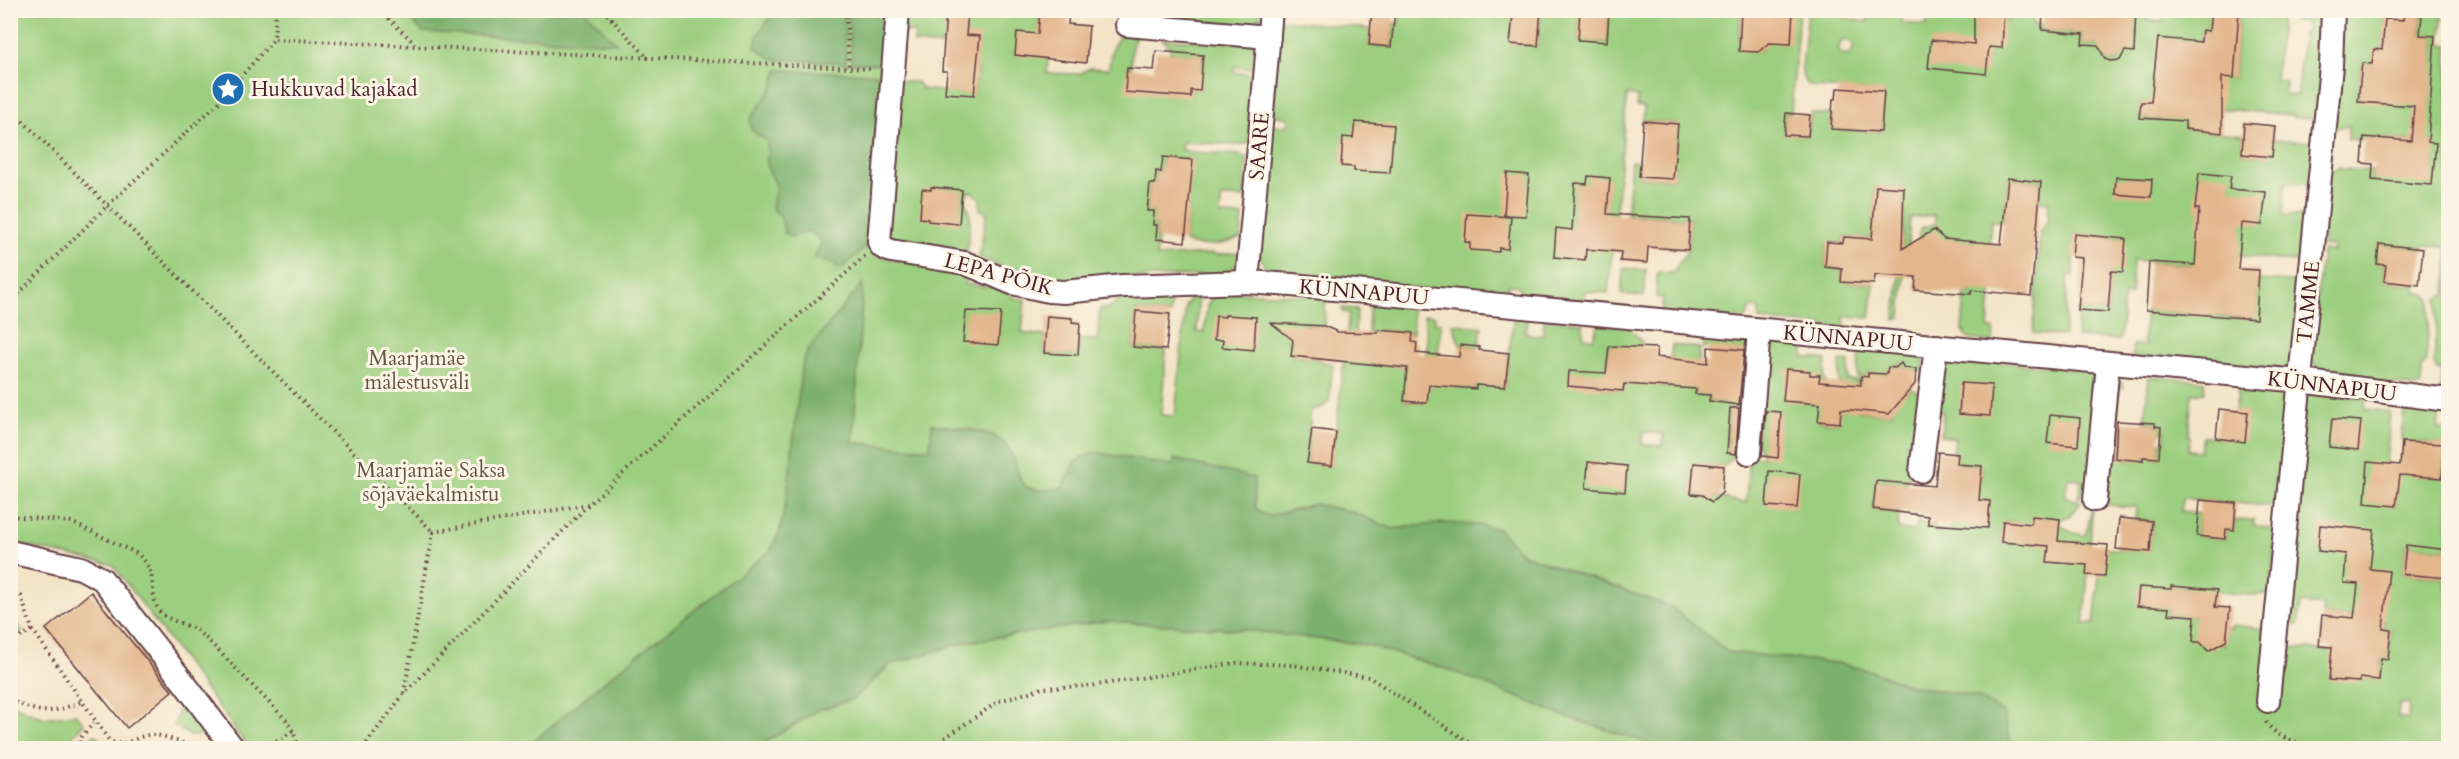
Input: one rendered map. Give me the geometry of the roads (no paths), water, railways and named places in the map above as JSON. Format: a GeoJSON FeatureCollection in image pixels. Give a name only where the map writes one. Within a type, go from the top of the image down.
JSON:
{"type":"FeatureCollection","features":[{"type":"Feature","properties":{"kind":"street","name":"LEPA PÕIK"},"geometry":{"type":"LineString","coordinates":[[898,10],[879,242],[882,247],[891,251],[965,263],[1012,282],[1049,291],[1247,282]]}},
{"type":"Feature","properties":{"kind":"street","name":"SAARE"},"geometry":{"type":"LineString","coordinates":[[1247,282],[1271,10]]}},
{"type":"Feature","properties":{"kind":"street","name":"TAMME"},"geometry":{"type":"LineString","coordinates":[[2267,709],[2331,66],[2333,10]]}},
{"type":"Feature","properties":{"kind":"street"},"geometry":{"type":"LineString","coordinates":[[1127,25],[1269,37]]}},
{"type":"Feature","properties":{"kind":"street","name":"KÜNNAPUU"},"geometry":{"type":"LineString","coordinates":[[1247,282],[2300,381],[2448,400]]}},
{"type":"Feature","properties":{"kind":"street"},"geometry":{"type":"LineString","coordinates":[[1749,453],[1759,331]]}},
{"type":"Feature","properties":{"kind":"street"},"geometry":{"type":"LineString","coordinates":[[1921,471],[1936,346]]}},
{"type":"Feature","properties":{"kind":"street"},"geometry":{"type":"LineString","coordinates":[[2095,500],[2108,364]]}},
{"type":"Feature","properties":{"kind":"street"},"geometry":{"type":"LineString","coordinates":[[10,552],[81,568],[102,579],[233,748]]}},
{"type":"Feature","properties":{"kind":"place","name":"Hukkuvad kajakad"},"geometry":{"type":"Point","coordinates":[228,89]}},
{"type":"Feature","properties":{"kind":"park label","name":"Maarjamäe mälestusväli"},"geometry":{"type":"Point","coordinates":[417,370]}},
{"type":"Feature","properties":{"kind":"park label","name":"Maarjamäe Saksa sõjaväekalmistu"},"geometry":{"type":"Point","coordinates":[431,482]}}]}
